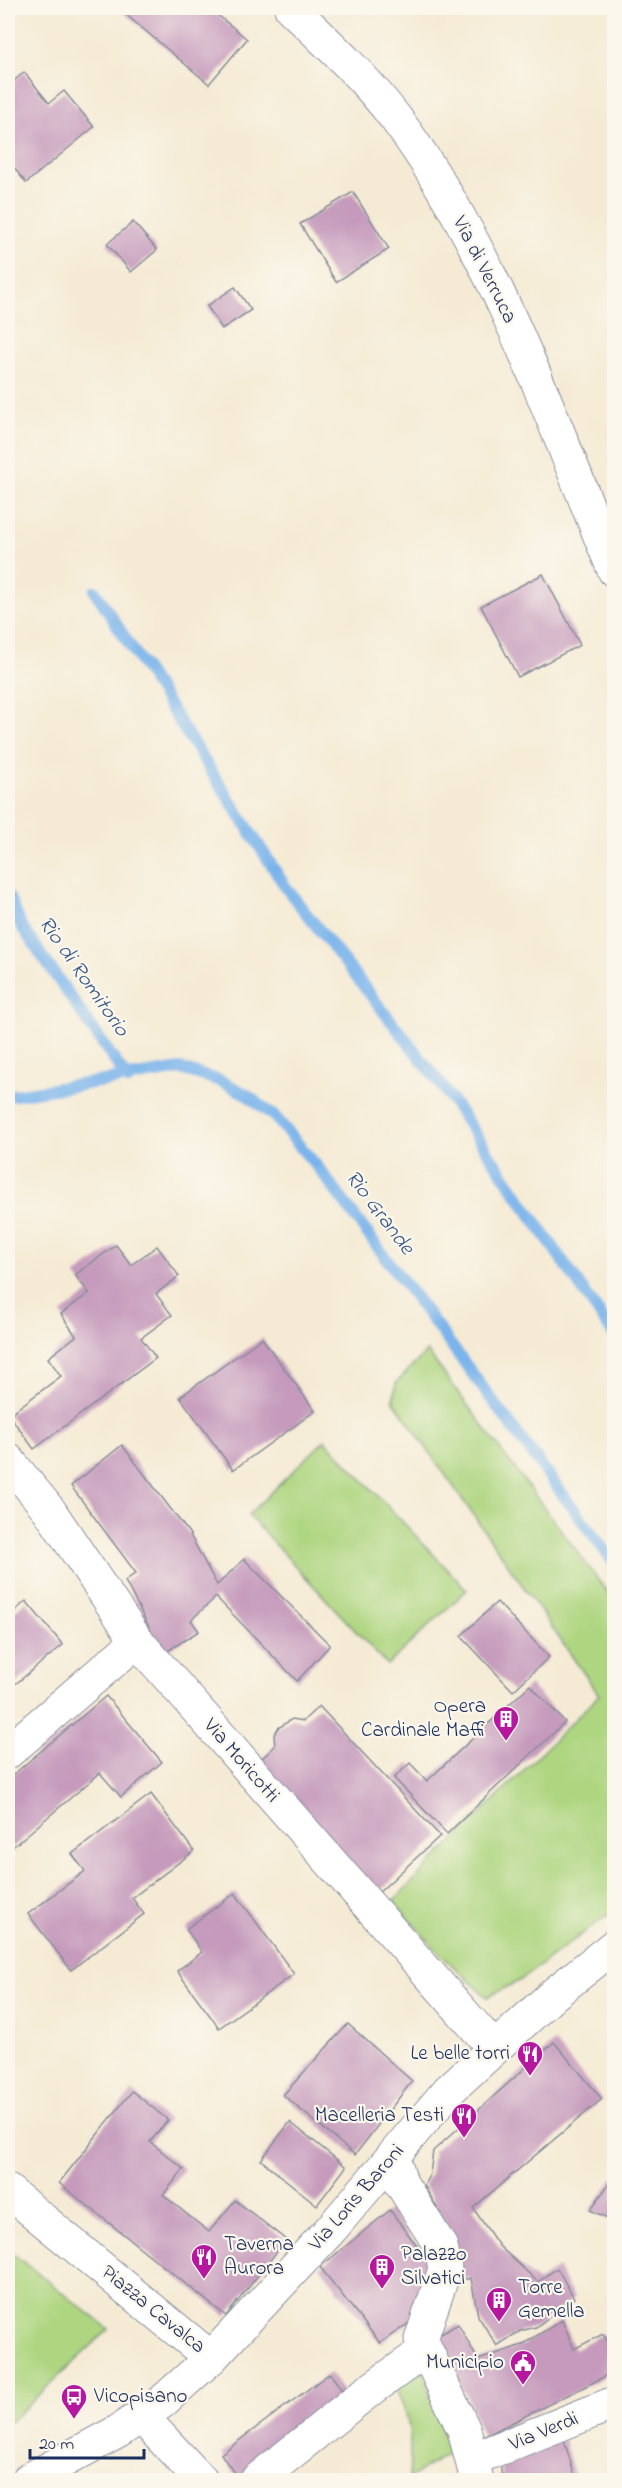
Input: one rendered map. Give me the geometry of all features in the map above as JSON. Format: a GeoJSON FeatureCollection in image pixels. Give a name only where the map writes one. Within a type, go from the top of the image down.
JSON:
{"type":"FeatureCollection","features":[{"type":"Feature","properties":{"kind":"street","name":"Via di Verruca"},"geometry":{"type":"LineString","coordinates":[[291,8],[360,74],[397,120],[422,156],[481,256],[615,570]]}},
{"type":"Feature","properties":{"kind":"street","name":"Via Moricotti"},"geometry":{"type":"LineString","coordinates":[[8,1460],[49,1510],[137,1641],[493,2047]]}},
{"type":"Feature","properties":{"kind":"street"},"geometry":{"type":"LineString","coordinates":[[8,1752],[137,1641]]}},
{"type":"Feature","properties":{"kind":"street","name":"Via Loris Baroni"},"geometry":{"type":"LineString","coordinates":[[211,2358],[332,2228],[448,2091],[493,2047],[615,1946]]}},
{"type":"Feature","properties":{"kind":"street"},"geometry":{"type":"LineString","coordinates":[[394,2157],[401,2183],[441,2247],[445,2269],[421,2339],[459,2420],[475,2470]]}},
{"type":"Feature","properties":{"kind":"street","name":"Piazza Cavalca"},"geometry":{"type":"LineString","coordinates":[[8,2191],[211,2358],[162,2402],[28,2481]]}},
{"type":"Feature","properties":{"kind":"street"},"geometry":{"type":"LineString","coordinates":[[257,2481],[362,2396],[426,2350]]}},
{"type":"Feature","properties":{"kind":"street","name":"Via Verdi"},"geometry":{"type":"LineString","coordinates":[[475,2470],[615,2403]]}},
{"type":"Feature","properties":{"kind":"street"},"geometry":{"type":"LineString","coordinates":[[141,2416],[201,2481]]}},
{"type":"Feature","properties":{"kind":"green space"},"geometry":{"type":"Polygon","coordinates":[[[427,1351],[614,1601],[614,1910],[519,1981],[487,1997],[440,1954],[393,1901],[599,1695],[393,1400],[396,1383],[427,1351]]]}},
{"type":"Feature","properties":{"kind":"green space"},"geometry":{"type":"Polygon","coordinates":[[[325,1440],[467,1590],[387,1665],[248,1515],[325,1440]]]}},
{"type":"Feature","properties":{"kind":"green space"},"geometry":{"type":"Polygon","coordinates":[[[8,2250],[109,2329],[8,2424],[8,2250]]]}},
{"type":"Feature","properties":{"kind":"green space"},"geometry":{"type":"Polygon","coordinates":[[[423,2371],[449,2453],[409,2478],[409,2429],[395,2382],[423,2371]]]}},
{"type":"Feature","properties":{"kind":"building"},"geometry":{"type":"Polygon","coordinates":[[[118,8],[209,8],[247,39],[209,84],[118,8]]]}},
{"type":"Feature","properties":{"kind":"building"},"geometry":{"type":"Polygon","coordinates":[[[24,72],[49,103],[64,91],[94,127],[26,183],[8,160],[8,86],[24,72]]]}},
{"type":"Feature","properties":{"kind":"building"},"geometry":{"type":"Polygon","coordinates":[[[353,192],[389,249],[336,282],[300,224],[353,192]]]}},
{"type":"Feature","properties":{"kind":"building"},"geometry":{"type":"Polygon","coordinates":[[[133,222],[157,250],[131,272],[107,244],[133,222]]]}},
{"type":"Feature","properties":{"kind":"building"},"geometry":{"type":"Polygon","coordinates":[[[235,287],[251,310],[222,329],[207,306],[235,287]]]}},
{"type":"Feature","properties":{"kind":"building"},"geometry":{"type":"Polygon","coordinates":[[[543,574],[580,645],[518,677],[481,606],[543,574]]]}},
{"type":"Feature","properties":{"kind":"building"},"geometry":{"type":"Polygon","coordinates":[[[116,1245],[131,1265],[157,1246],[179,1276],[156,1294],[172,1315],[141,1338],[156,1358],[34,1449],[9,1415],[61,1376],[48,1358],[76,1336],[61,1314],[89,1293],[75,1275],[116,1245]]]}},
{"type":"Feature","properties":{"kind":"building"},"geometry":{"type":"Polygon","coordinates":[[[262,1338],[315,1411],[233,1470],[180,1397],[262,1338]]]}},
{"type":"Feature","properties":{"kind":"building"},"geometry":{"type":"Polygon","coordinates":[[[122,1445],[189,1533],[217,1585],[244,1559],[330,1645],[297,1681],[216,1597],[191,1620],[199,1631],[163,1654],[125,1581],[136,1573],[71,1486],[122,1445]]]}},
{"type":"Feature","properties":{"kind":"building"},"geometry":{"type":"Polygon","coordinates":[[[26,1601],[63,1645],[8,1690],[8,1617],[26,1601]]]}},
{"type":"Feature","properties":{"kind":"building"},"geometry":{"type":"Polygon","coordinates":[[[497,1602],[549,1657],[513,1691],[461,1636],[497,1602]]]}},
{"type":"Feature","properties":{"kind":"building","name":"Opera Cardinale Maffi"},"geometry":{"type":"Polygon","coordinates":[[[530,1685],[565,1722],[447,1834],[394,1778],[410,1763],[427,1781],[530,1685]]]}},
{"type":"Feature","properties":{"kind":"building"},"geometry":{"type":"Polygon","coordinates":[[[106,1696],[162,1762],[121,1797],[100,1773],[8,1851],[8,1779],[106,1696]]]}},
{"type":"Feature","properties":{"kind":"building"},"geometry":{"type":"Polygon","coordinates":[[[319,1706],[440,1836],[377,1894],[256,1764],[275,1746],[274,1735],[278,1728],[292,1719],[303,1721],[319,1706]]]}},
{"type":"Feature","properties":{"kind":"building"},"geometry":{"type":"Polygon","coordinates":[[[151,1794],[194,1851],[132,1898],[144,1914],[71,1970],[28,1914],[85,1871],[72,1854],[151,1794]]]}},
{"type":"Feature","properties":{"kind":"building"},"geometry":{"type":"Polygon","coordinates":[[[235,1893],[294,1974],[219,2028],[177,1971],[202,1952],[186,1929],[235,1893]]]}},
{"type":"Feature","properties":{"kind":"building"},"geometry":{"type":"Polygon","coordinates":[[[348,2024],[412,2081],[355,2155],[283,2095],[348,2024]]]}},
{"type":"Feature","properties":{"kind":"building"},"geometry":{"type":"Polygon","coordinates":[[[554,2042],[602,2099],[473,2208],[499,2246],[538,2282],[557,2268],[574,2298],[536,2327],[520,2331],[497,2346],[478,2316],[471,2278],[458,2281],[455,2239],[424,2185],[430,2174],[433,2151],[554,2042]]]}},
{"type":"Feature","properties":{"kind":"building"},"geometry":{"type":"Polygon","coordinates":[[[132,2091],[168,2120],[150,2142],[184,2169],[163,2195],[209,2232],[235,2200],[286,2240],[226,2316],[59,2183],[132,2091]]]}},
{"type":"Feature","properties":{"kind":"building"},"geometry":{"type":"Polygon","coordinates":[[[290,2122],[346,2167],[317,2205],[261,2160],[290,2122]]]}},
{"type":"Feature","properties":{"kind":"building"},"geometry":{"type":"Polygon","coordinates":[[[614,2177],[614,2221],[590,2210],[614,2177]]]}},
{"type":"Feature","properties":{"kind":"building","name":"Palazzo Silvatici"},"geometry":{"type":"Polygon","coordinates":[[[390,2210],[430,2263],[422,2314],[380,2343],[320,2267],[390,2210]]]}},
{"type":"Feature","properties":{"kind":"building","name":"Municipio"},"geometry":{"type":"Polygon","coordinates":[[[562,2320],[574,2349],[603,2334],[614,2352],[614,2372],[483,2437],[469,2401],[434,2338],[458,2324],[478,2360],[522,2345],[562,2320]]]}},
{"type":"Feature","properties":{"kind":"building"},"geometry":{"type":"Polygon","coordinates":[[[330,2373],[345,2395],[295,2440],[238,2479],[221,2454],[330,2373]]]}},
{"type":"Feature","properties":{"kind":"building"},"geometry":{"type":"Polygon","coordinates":[[[564,2440],[576,2480],[502,2480],[500,2459],[564,2440]]]}},
{"type":"Feature","properties":{"kind":"waterway"},"geometry":{"type":"LineString","coordinates":[[95,591],[287,889],[440,1083],[614,1335]]}},
{"type":"Feature","properties":{"kind":"waterway","name":"Rio di Romitorio"},"geometry":{"type":"LineString","coordinates":[[8,896],[22,927],[128,1080]]}},
{"type":"Feature","properties":{"kind":"waterway","name":"Rio Grande"},"geometry":{"type":"LineString","coordinates":[[8,1096],[181,1069],[221,1081],[246,1094],[275,1117],[320,1170],[614,1563]]}},
{"type":"Feature","properties":{"kind":"place","name":"Opera Cardinale Maffi"},"geometry":{"type":"Point","coordinates":[506,1742]}},
{"type":"Feature","properties":{"kind":"place","name":"Le belle torri"},"geometry":{"type":"Point","coordinates":[530,2077]}},
{"type":"Feature","properties":{"kind":"place","name":"Macelleria Testi"},"geometry":{"type":"Point","coordinates":[464,2139]}},
{"type":"Feature","properties":{"kind":"place","name":"Taverna Aurora"},"geometry":{"type":"Point","coordinates":[204,2280]}},
{"type":"Feature","properties":{"kind":"place","name":"Palazzo Silvatici"},"geometry":{"type":"Point","coordinates":[382,2290]}},
{"type":"Feature","properties":{"kind":"place","name":"Torre Gemella"},"geometry":{"type":"Point","coordinates":[499,2323]}},
{"type":"Feature","properties":{"kind":"place","name":"Municipio"},"geometry":{"type":"Point","coordinates":[523,2386]}},
{"type":"Feature","properties":{"kind":"place","name":"Vicopisano"},"geometry":{"type":"Point","coordinates":[74,2420]}}]}
